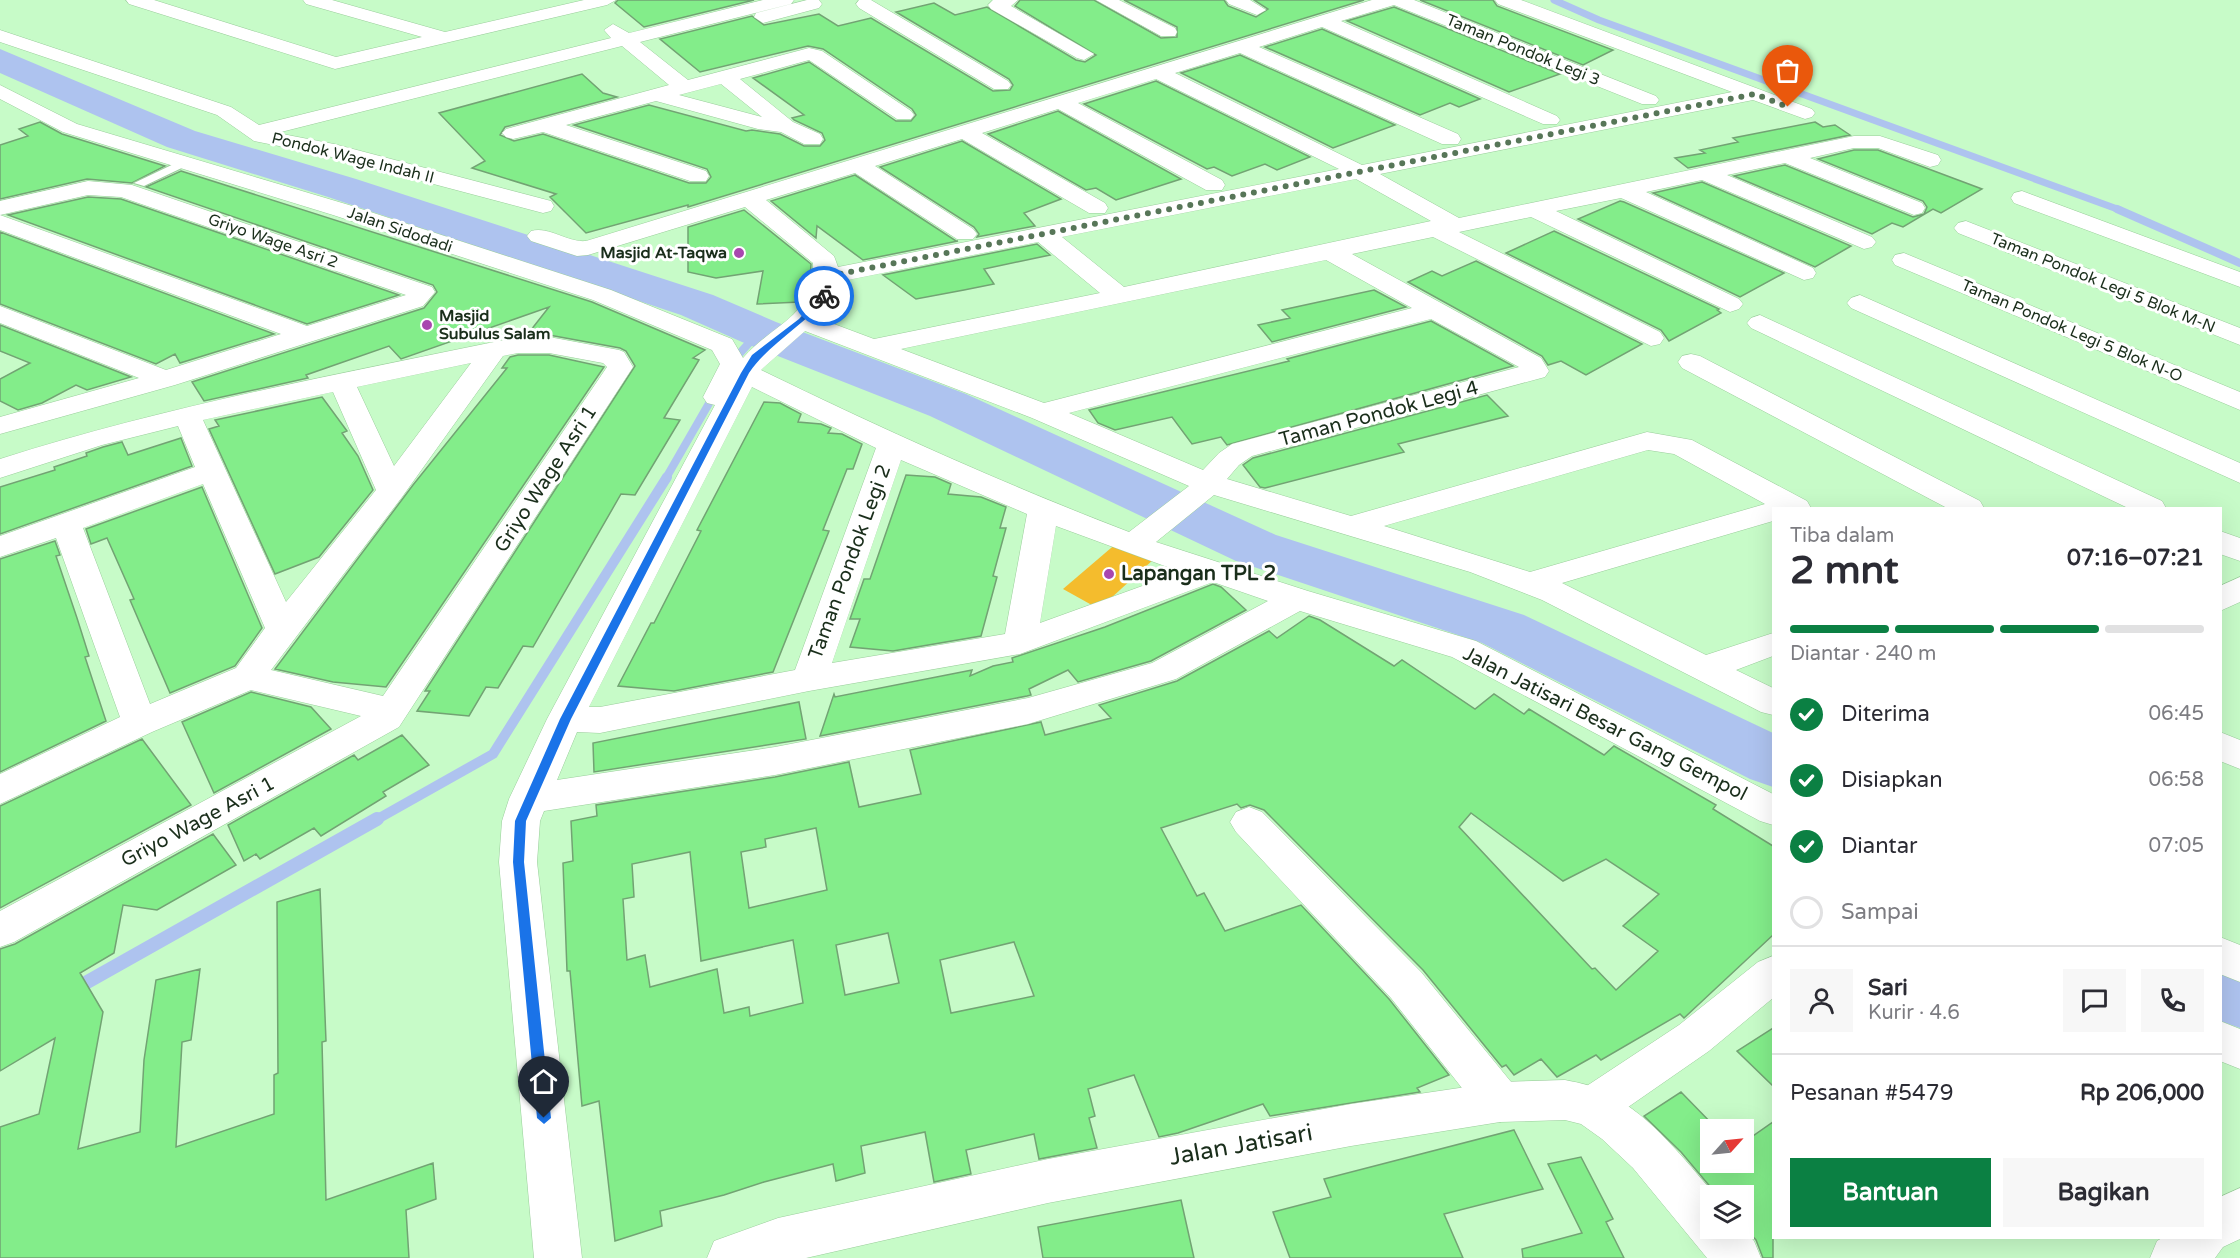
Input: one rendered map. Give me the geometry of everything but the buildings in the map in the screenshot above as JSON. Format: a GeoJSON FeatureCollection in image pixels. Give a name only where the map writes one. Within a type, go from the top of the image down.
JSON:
{"type":"FeatureCollection","features":[{"type":"Feature","properties":{"kind":"street"},"geometry":{"type":"LineString","coordinates":[[135,0],[335,63],[607,0]]}},
{"type":"Feature","properties":{"kind":"street"},"geometry":{"type":"LineString","coordinates":[[312,0],[446,38]]}},
{"type":"Feature","properties":{"kind":"street"},"geometry":{"type":"LineString","coordinates":[[297,143],[784,0]]}},
{"type":"Feature","properties":{"kind":"street"},"geometry":{"type":"LineString","coordinates":[[1009,0],[997,6],[1084,54]]}},
{"type":"Feature","properties":{"kind":"street"},"geometry":{"type":"LineString","coordinates":[[1105,0],[1168,32]]}},
{"type":"Feature","properties":{"kind":"street"},"geometry":{"type":"LineString","coordinates":[[1235,0],[1257,10]]}},
{"type":"Feature","properties":{"kind":"street"},"geometry":{"type":"LineString","coordinates":[[539,236],[577,249],[588,248],[1391,0]]}},
{"type":"Feature","properties":{"kind":"street","name":"Taman Pondok Legi 3"},"geometry":{"type":"LineString","coordinates":[[1398,0],[1649,100]]}},
{"type":"Feature","properties":{"kind":"street","name":"Taman Pondok Legi 3"},"geometry":{"type":"LineString","coordinates":[[1504,0],[1805,113]]}},
{"type":"Feature","properties":{"kind":"street"},"geometry":{"type":"LineString","coordinates":[[520,3],[553,13]]}},
{"type":"Feature","properties":{"kind":"street"},"geometry":{"type":"LineString","coordinates":[[255,132],[816,4]]}},
{"type":"Feature","properties":{"kind":"street"},"geometry":{"type":"LineString","coordinates":[[864,4],[1001,85]]}},
{"type":"Feature","properties":{"kind":"street"},"geometry":{"type":"LineString","coordinates":[[582,6],[684,87]]}},
{"type":"Feature","properties":{"kind":"street"},"geometry":{"type":"LineString","coordinates":[[1324,21],[1550,120]]}},
{"type":"Feature","properties":{"kind":"street","name":"Pondok Wage Indah II"},"geometry":{"type":"LineString","coordinates":[[0,36],[224,111],[255,132],[543,206]]}},
{"type":"Feature","properties":{"kind":"street"},"geometry":{"type":"LineString","coordinates":[[1243,47],[1450,139]]}},
{"type":"Feature","properties":{"kind":"street"},"geometry":{"type":"LineString","coordinates":[[513,133],[809,54],[815,55],[904,115]]}},
{"type":"Feature","properties":{"kind":"street"},"geometry":{"type":"LineString","coordinates":[[1158,72],[1340,160],[1443,226],[1651,338]]}},
{"type":"Feature","properties":{"kind":"street"},"geometry":{"type":"LineString","coordinates":[[724,76],[786,126],[812,139]]}},
{"type":"Feature","properties":{"kind":"street","name":"Taman Pondok Legi 3"},"geometry":{"type":"LineString","coordinates":[[827,269],[965,234],[1729,85]]}},
{"type":"Feature","properties":{"kind":"street","name":"Jalan Sidodadi"},"geometry":{"type":"LineString","coordinates":[[0,91],[70,128],[341,210],[602,295],[739,360]]}},
{"type":"Feature","properties":{"kind":"street"},"geometry":{"type":"LineString","coordinates":[[655,94],[758,123],[786,126]]}},
{"type":"Feature","properties":{"kind":"street"},"geometry":{"type":"LineString","coordinates":[[827,269],[1043,234],[1755,94]]}},
{"type":"Feature","properties":{"kind":"street"},"geometry":{"type":"LineString","coordinates":[[1062,103],[1214,185]]}},
{"type":"Feature","properties":{"kind":"street"},"geometry":{"type":"LineString","coordinates":[[544,124],[698,176]]}},
{"type":"Feature","properties":{"kind":"street"},"geometry":{"type":"LineString","coordinates":[[965,132],[1097,208]]}},
{"type":"Feature","properties":{"kind":"street"},"geometry":{"type":"LineString","coordinates":[[871,348],[1326,250],[1854,141],[1870,141],[1930,160]]}},
{"type":"Feature","properties":{"kind":"street"},"geometry":{"type":"LineString","coordinates":[[1785,155],[1914,208]]}},
{"type":"Feature","properties":{"kind":"street"},"geometry":{"type":"LineString","coordinates":[[857,164],[965,234]]}},
{"type":"Feature","properties":{"kind":"street"},"geometry":{"type":"LineString","coordinates":[[1701,172],[1864,242]]}},
{"type":"Feature","properties":{"kind":"street","name":"Griyo Wage Asri 2"},"geometry":{"type":"LineString","coordinates":[[0,208],[88,188],[124,190],[423,292],[414,301],[307,335],[165,379],[2,424]]}},
{"type":"Feature","properties":{"kind":"street"},"geometry":{"type":"LineString","coordinates":[[1621,189],[1804,273]]}},
{"type":"Feature","properties":{"kind":"street"},"geometry":{"type":"LineString","coordinates":[[2022,198],[2240,280]]}},
{"type":"Feature","properties":{"kind":"street"},"geometry":{"type":"LineString","coordinates":[[750,199],[827,269]]}},
{"type":"Feature","properties":{"kind":"street"},"geometry":{"type":"LineString","coordinates":[[1531,208],[1730,304]]}},
{"type":"Feature","properties":{"kind":"street"},"geometry":{"type":"LineString","coordinates":[[0,222],[307,335]]}},
{"type":"Feature","properties":{"kind":"street","name":"Taman Pondok Legi 5 Blok M-N"},"geometry":{"type":"LineString","coordinates":[[1966,228],[2240,337]]}},
{"type":"Feature","properties":{"kind":"street"},"geometry":{"type":"LineString","coordinates":[[1043,234],[1119,296]]}},
{"type":"Feature","properties":{"kind":"street","name":"Taman Pondok Legi 4"},"geometry":{"type":"LineString","coordinates":[[1141,539],[1204,489],[1229,459],[1242,450],[1536,371],[1532,364],[1326,250]]}},
{"type":"Feature","properties":{"kind":"street","name":"Taman Pondok Legi 5 Blok N-O"},"geometry":{"type":"LineString","coordinates":[[1904,260],[2240,402]]}},
{"type":"Feature","properties":{"kind":"street"},"geometry":{"type":"LineString","coordinates":[[558,1258],[518,862],[521,821],[528,799],[565,719],[723,419],[717,397],[739,360],[797,324],[824,298],[827,269]]}},
{"type":"Feature","properties":{"kind":"street"},"geometry":{"type":"LineString","coordinates":[[1860,303],[2240,474]]}},
{"type":"Feature","properties":{"kind":"street"},"geometry":{"type":"LineString","coordinates":[[1042,411],[1431,310]]}},
{"type":"Feature","properties":{"kind":"street"},"geometry":{"type":"LineString","coordinates":[[0,314],[165,379]]}},
{"type":"Feature","properties":{"kind":"street"},"geometry":{"type":"LineString","coordinates":[[1760,323],[2149,507]]}},
{"type":"Feature","properties":{"kind":"street"},"geometry":{"type":"LineString","coordinates":[[797,324],[871,348],[1042,411],[1204,489],[1350,526],[1481,565],[1553,592],[1772,702]]}},
{"type":"Feature","properties":{"kind":"street","name":"Griyo Wage Asri 1"},"geometry":{"type":"LineString","coordinates":[[0,930],[380,724],[393,711],[620,367],[615,358],[610,356],[549,345],[495,349]]}},
{"type":"Feature","properties":{"kind":"street"},"geometry":{"type":"LineString","coordinates":[[0,469],[92,439],[186,415],[495,349]]}},
{"type":"Feature","properties":{"kind":"street"},"geometry":{"type":"LineString","coordinates":[[0,790],[140,723],[248,677],[282,629],[391,491],[495,349]]}},
{"type":"Feature","properties":{"kind":"street","name":"Taman Pondok Legi 2"},"geometry":{"type":"LineString","coordinates":[[739,360],[892,445],[1043,510],[1141,539],[1213,571],[1297,599]]}},
{"type":"Feature","properties":{"kind":"street"},"geometry":{"type":"LineString","coordinates":[[1691,362],[1968,507]]}},
{"type":"Feature","properties":{"kind":"street"},"geometry":{"type":"LineString","coordinates":[[342,383],[391,491]]}},
{"type":"Feature","properties":{"kind":"street"},"geometry":{"type":"LineString","coordinates":[[186,415],[282,629]]}},
{"type":"Feature","properties":{"kind":"street"},"geometry":{"type":"LineString","coordinates":[[1350,526],[1647,441],[1682,446],[1783,507]]}},
{"type":"Feature","properties":{"kind":"street","name":"Taman Pondok Legi 2"},"geometry":{"type":"LineString","coordinates":[[809,679],[892,445]]}},
{"type":"Feature","properties":{"kind":"street"},"geometry":{"type":"LineString","coordinates":[[0,547],[212,471]]}},
{"type":"Feature","properties":{"kind":"street"},"geometry":{"type":"LineString","coordinates":[[1020,643],[1043,510]]}},
{"type":"Feature","properties":{"kind":"street"},"geometry":{"type":"LineString","coordinates":[[1527,583],[1772,513]]}},
{"type":"Feature","properties":{"kind":"street"},"geometry":{"type":"LineString","coordinates":[[66,523],[140,723]]}},
{"type":"Feature","properties":{"kind":"street"},"geometry":{"type":"LineString","coordinates":[[2222,543],[2240,551]]}},
{"type":"Feature","properties":{"kind":"street","name":"Taman Pondok Legi 2"},"geometry":{"type":"LineString","coordinates":[[565,719],[600,720],[809,679],[1020,643],[1213,571]]}},
{"type":"Feature","properties":{"kind":"street"},"geometry":{"type":"LineString","coordinates":[[2222,599],[2240,588]]}},
{"type":"Feature","properties":{"kind":"street"},"geometry":{"type":"LineString","coordinates":[[528,799],[775,761],[1028,711],[1164,671],[1297,599]]}},
{"type":"Feature","properties":{"kind":"street","name":"Jalan Jatisari Besar Gang Gempol"},"geometry":{"type":"LineString","coordinates":[[1297,599],[1464,649],[1514,673],[1772,810]]}},
{"type":"Feature","properties":{"kind":"street"},"geometry":{"type":"LineString","coordinates":[[1705,668],[1772,644]]}},
{"type":"Feature","properties":{"kind":"street"},"geometry":{"type":"LineString","coordinates":[[248,677],[393,711]]}},
{"type":"Feature","properties":{"kind":"street"},"geometry":{"type":"LineString","coordinates":[[2222,746],[2240,756]]}},
{"type":"Feature","properties":{"kind":"street"},"geometry":{"type":"LineString","coordinates":[[1249,822],[1406,985],[1500,1102]]}},
{"type":"Feature","properties":{"kind":"street"},"geometry":{"type":"LineString","coordinates":[[2222,955],[2240,965]]}},
{"type":"Feature","properties":{"kind":"street"},"geometry":{"type":"LineString","coordinates":[[1592,1107],[1694,1038],[1772,975]]}},
{"type":"Feature","properties":{"kind":"street"},"geometry":{"type":"LineString","coordinates":[[2222,1041],[2240,1050]]}},
{"type":"Feature","properties":{"kind":"street","name":"Jalan Jatisari"},"geometry":{"type":"LineString","coordinates":[[731,1258],[789,1238],[1048,1181],[1351,1125],[1500,1102],[1565,1100],[1592,1107],[1617,1124],[1649,1153],[1700,1212]]}},
{"type":"Feature","properties":{"kind":"street"},"geometry":{"type":"LineString","coordinates":[[2222,1224],[2240,1211]]}},
{"type":"Feature","properties":{"kind":"street"},"geometry":{"type":"LineString","coordinates":[[1722,1239],[1737,1258]]}},
{"type":"Feature","properties":{"kind":"street"},"geometry":{"type":"LineString","coordinates":[[2174,1258],[2202,1239]]}},
{"type":"Feature","properties":{"kind":"lane"},"geometry":{"type":"LineString","coordinates":[[140,183],[184,164]]}},
{"type":"Feature","properties":{"kind":"shaded area","name":"Lapangan TPL 2"},"geometry":{"type":"Polygon","coordinates":[[[1118,542],[1154,559],[1099,609],[1063,589],[1118,542]]]}},
{"type":"Feature","properties":{"kind":"waterway"},"geometry":{"type":"LineString","coordinates":[[1554,0],[1599,20],[2120,210]]}},
{"type":"Feature","properties":{"kind":"waterway"},"geometry":{"type":"LineString","coordinates":[[0,60],[181,139],[342,188],[697,305],[759,332],[948,405],[1256,548],[1503,629],[1772,762]]}},
{"type":"Feature","properties":{"kind":"waterway"},"geometry":{"type":"LineString","coordinates":[[2117,209],[2240,263]]}},
{"type":"Feature","properties":{"kind":"waterway"},"geometry":{"type":"LineString","coordinates":[[731,363],[759,332]]}},
{"type":"Feature","properties":{"kind":"waterway"},"geometry":{"type":"LineString","coordinates":[[666,478],[715,393]]}},
{"type":"Feature","properties":{"kind":"waterway"},"geometry":{"type":"LineString","coordinates":[[374,821],[493,754],[667,477]]}},
{"type":"Feature","properties":{"kind":"waterway"},"geometry":{"type":"LineString","coordinates":[[73,990],[377,819]]}},
{"type":"Feature","properties":{"kind":"waterway"},"geometry":{"type":"LineString","coordinates":[[2222,985],[2240,995]]}},
{"type":"Feature","properties":{"kind":"way so far"},"geometry":{"type":"LineString","coordinates":[[824,296],[829,276],[1755,94],[1788,107]]}},
{"type":"Feature","properties":{"kind":"place","name":"Masjid At-Taqwa"},"geometry":{"type":"Point","coordinates":[739,253]}},
{"type":"Feature","properties":{"kind":"place","name":"Masjid Subulus Salam"},"geometry":{"type":"Point","coordinates":[427,325]}},
{"type":"Feature","properties":{"kind":"place","name":"Lapangan TPL 2"},"geometry":{"type":"Point","coordinates":[1109,574]}},
{"type":"Feature","properties":{"kind":"route"},"geometry":{"type":"LineString","coordinates":[[544,1118],[517,843],[528,799],[565,719],[745,373],[755,357],[802,321],[824,296]]}}]}
